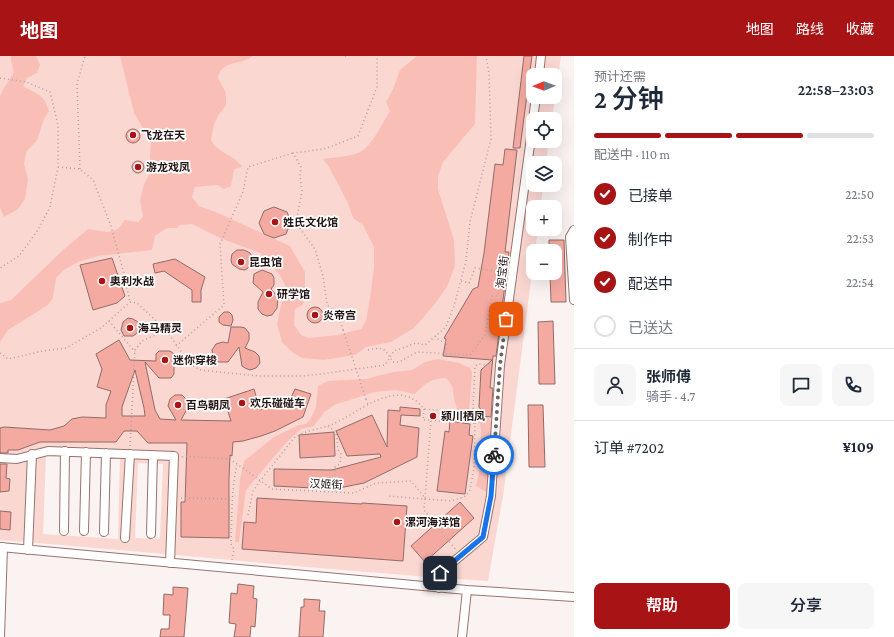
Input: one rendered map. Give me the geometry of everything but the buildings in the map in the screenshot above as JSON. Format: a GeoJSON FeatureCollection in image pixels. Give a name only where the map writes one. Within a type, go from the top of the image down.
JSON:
{"type":"FeatureCollection","features":[{"type":"Feature","properties":{"kind":"street"},"geometry":{"type":"LineString","coordinates":[[540,68],[541,56]]}},
{"type":"Feature","properties":{"kind":"street","name":"淘宝街"},"geometry":{"type":"LineString","coordinates":[[439,588],[440,573],[483,537],[491,496],[500,365],[530,148]]}},
{"type":"Feature","properties":{"kind":"street"},"geometry":{"type":"LineString","coordinates":[[574,230],[570,237],[574,300]]}},
{"type":"Feature","properties":{"kind":"street"},"geometry":{"type":"LineString","coordinates":[[0,458],[17,459],[48,451],[174,456],[170,563]]}},
{"type":"Feature","properties":{"kind":"street"},"geometry":{"type":"LineString","coordinates":[[64,530],[65,452]]}},
{"type":"Feature","properties":{"kind":"street"},"geometry":{"type":"LineString","coordinates":[[84,531],[86,452]]}},
{"type":"Feature","properties":{"kind":"street"},"geometry":{"type":"LineString","coordinates":[[104,532],[106,453]]}},
{"type":"Feature","properties":{"kind":"street"},"geometry":{"type":"LineString","coordinates":[[28,550],[32,454]]}},
{"type":"Feature","properties":{"kind":"street"},"geometry":{"type":"LineString","coordinates":[[125,538],[130,454]]}},
{"type":"Feature","properties":{"kind":"street"},"geometry":{"type":"LineString","coordinates":[[151,534],[153,455]]}},
{"type":"Feature","properties":{"kind":"street"},"geometry":{"type":"LineString","coordinates":[[0,637],[1,547],[439,588],[574,598]]}},
{"type":"Feature","properties":{"kind":"street"},"geometry":{"type":"LineString","coordinates":[[462,637],[467,590]]}},
{"type":"Feature","properties":{"kind":"path"},"geometry":{"type":"LineString","coordinates":[[80,169],[77,84],[85,56]]}},
{"type":"Feature","properties":{"kind":"path"},"geometry":{"type":"LineString","coordinates":[[176,346],[224,305],[220,244],[243,192],[248,167],[293,153],[324,149],[358,136],[377,87],[377,56]]}},
{"type":"Feature","properties":{"kind":"path"},"geometry":{"type":"LineString","coordinates":[[0,353],[8,360],[43,351],[66,348],[101,328],[130,302],[137,303],[166,330],[190,364],[200,370],[258,376],[302,376],[321,374],[385,365],[394,351],[416,343],[425,345],[446,327],[454,306],[466,261],[470,222],[491,139],[490,88],[486,56]]}},
{"type":"Feature","properties":{"kind":"path"},"geometry":{"type":"LineString","coordinates":[[0,77],[26,82],[50,92],[58,125],[58,167],[50,207],[38,230],[19,256],[0,268]]}},
{"type":"Feature","properties":{"kind":"path"},"geometry":{"type":"LineString","coordinates":[[293,153],[301,167],[300,176],[302,191],[296,222],[315,249],[327,304],[341,323],[368,404]]}},
{"type":"Feature","properties":{"kind":"path"},"geometry":{"type":"LineString","coordinates":[[58,167],[80,169],[93,180],[111,226],[130,302]]}},
{"type":"Feature","properties":{"kind":"path"},"geometry":{"type":"LineString","coordinates":[[368,350],[378,347],[385,349],[394,362],[398,362],[417,352],[470,355],[485,335],[492,296],[498,296],[500,272],[475,268],[469,283],[461,282]]}},
{"type":"Feature","properties":{"kind":"path"},"geometry":{"type":"LineString","coordinates":[[109,320],[134,352]]}},
{"type":"Feature","properties":{"kind":"path"},"geometry":{"type":"LineString","coordinates":[[130,454],[134,352],[142,341],[166,330]]}},
{"type":"Feature","properties":{"kind":"path"},"geometry":{"type":"LineString","coordinates":[[435,336],[440,341],[447,342],[445,353]]}},
{"type":"Feature","properties":{"kind":"path"},"geometry":{"type":"LineString","coordinates":[[388,496],[451,501],[466,496],[470,490],[474,468],[476,413],[473,408],[476,366],[478,364],[500,365]]}},
{"type":"Feature","properties":{"kind":"path"},"geometry":{"type":"LineString","coordinates":[[248,515],[253,491],[294,438],[301,434],[328,426],[368,404],[391,395],[410,397],[420,403],[424,409],[423,420],[441,421],[442,410]]}},
{"type":"Feature","properties":{"kind":"path"},"geometry":{"type":"LineString","coordinates":[[424,409],[457,413],[475,424]]}},
{"type":"Feature","properties":{"kind":"path"},"geometry":{"type":"LineString","coordinates":[[431,420],[424,510],[461,556]]}},
{"type":"Feature","properties":{"kind":"path"},"geometry":{"type":"LineString","coordinates":[[328,426],[334,431],[338,450],[341,454],[340,464],[335,467],[335,492]]}},
{"type":"Feature","properties":{"kind":"path"},"geometry":{"type":"LineString","coordinates":[[174,462],[184,456],[230,459],[238,465],[234,480],[231,544],[234,549],[232,569]]}},
{"type":"Feature","properties":{"kind":"path","name":"汉姬街"},"geometry":{"type":"LineString","coordinates":[[238,465],[272,489],[354,493],[376,483],[412,481],[425,498]]}},
{"type":"Feature","properties":{"kind":"path"},"geometry":{"type":"LineString","coordinates":[[173,498],[233,500]]}},
{"type":"Feature","properties":{"kind":"shaded area"},"geometry":{"type":"Polygon","coordinates":[[[0,56],[561,56],[559,68],[526,68],[526,104],[554,104],[553,112],[526,112],[526,148],[548,148],[547,156],[526,156],[526,192],[542,192],[542,200],[526,200],[526,236],[537,236],[536,244],[526,244],[526,280],[531,280],[503,496],[488,581],[366,572],[0,540],[0,56]],[[46,456],[43,534],[118,539],[120,459],[46,456]],[[138,463],[135,538],[160,539],[163,464],[138,463]]]}},
{"type":"Feature","properties":{"kind":"shaded area"},"geometry":{"type":"Polygon","coordinates":[[[11,56],[36,56],[40,65],[37,73],[27,78],[23,86],[43,98],[49,111],[44,119],[37,140],[26,152],[24,164],[28,179],[25,199],[18,209],[4,217],[0,208],[0,96],[14,73],[11,56]]]}},
{"type":"Feature","properties":{"kind":"shaded area"},"geometry":{"type":"Polygon","coordinates":[[[120,56],[253,56],[243,61],[227,65],[220,72],[218,78],[226,93],[226,105],[218,116],[214,125],[211,140],[217,148],[239,163],[242,167],[234,169],[231,186],[224,189],[218,185],[195,187],[192,197],[199,206],[218,213],[290,246],[305,272],[305,292],[303,305],[295,309],[294,325],[301,335],[309,338],[338,335],[361,329],[366,321],[374,268],[374,247],[363,225],[353,218],[347,201],[329,167],[323,159],[356,154],[369,145],[390,111],[386,102],[393,89],[400,70],[417,56],[477,56],[475,124],[443,162],[438,176],[438,189],[454,240],[455,266],[447,287],[434,305],[414,328],[391,342],[366,347],[355,355],[324,360],[302,358],[292,352],[282,342],[277,324],[281,305],[287,289],[279,274],[260,253],[220,238],[192,224],[180,225],[177,228],[167,228],[155,236],[152,250],[98,256],[78,262],[64,270],[56,278],[53,298],[48,305],[8,330],[0,342],[0,303],[11,300],[62,251],[88,229],[108,232],[118,229],[125,220],[138,222],[143,217],[140,200],[144,184],[149,175],[151,142],[134,113],[120,56]]]}},
{"type":"Feature","properties":{"kind":"shaded area"},"geometry":{"type":"Polygon","coordinates":[[[438,359],[459,363],[470,368],[472,373],[469,411],[475,416],[489,418],[492,423],[488,493],[476,486],[480,469],[480,424],[457,409],[450,382],[446,378],[436,379],[425,384],[415,394],[396,390],[374,392],[336,404],[324,412],[314,426],[301,429],[285,444],[246,490],[239,542],[235,542],[240,480],[244,461],[274,437],[299,425],[306,424],[311,418],[316,407],[318,386],[328,381],[366,379],[393,372],[412,370],[425,362],[438,359]]]}},
{"type":"Feature","properties":{"kind":"way so far"},"geometry":{"type":"LineString","coordinates":[[494,455],[500,365],[506,319]]}},
{"type":"Feature","properties":{"kind":"place","name":"飞龙在天"},"geometry":{"type":"Point","coordinates":[133,135]}},
{"type":"Feature","properties":{"kind":"place","name":"游龙戏凤"},"geometry":{"type":"Point","coordinates":[138,167]}},
{"type":"Feature","properties":{"kind":"place","name":"姓氏文化馆"},"geometry":{"type":"Point","coordinates":[275,222]}},
{"type":"Feature","properties":{"kind":"place","name":"昆虫馆"},"geometry":{"type":"Point","coordinates":[241,262]}},
{"type":"Feature","properties":{"kind":"place","name":"奥利水战"},"geometry":{"type":"Point","coordinates":[102,281]}},
{"type":"Feature","properties":{"kind":"place","name":"研学馆"},"geometry":{"type":"Point","coordinates":[269,294]}},
{"type":"Feature","properties":{"kind":"place","name":"炎帝宫"},"geometry":{"type":"Point","coordinates":[315,315]}},
{"type":"Feature","properties":{"kind":"place","name":"海马精灵"},"geometry":{"type":"Point","coordinates":[130,328]}},
{"type":"Feature","properties":{"kind":"place","name":"迷你穿梭"},"geometry":{"type":"Point","coordinates":[165,360]}},
{"type":"Feature","properties":{"kind":"place","name":"欢乐碰碰车"},"geometry":{"type":"Point","coordinates":[242,403]}},
{"type":"Feature","properties":{"kind":"place","name":"百鸟朝凤"},"geometry":{"type":"Point","coordinates":[178,405]}},
{"type":"Feature","properties":{"kind":"place","name":"颍川栖凤"},"geometry":{"type":"Point","coordinates":[433,416]}},
{"type":"Feature","properties":{"kind":"place","name":"漯河海洋馆"},"geometry":{"type":"Point","coordinates":[397,522]}},
{"type":"Feature","properties":{"kind":"route"},"geometry":{"type":"LineString","coordinates":[[440,573],[483,537],[491,496],[494,455]]}}]}
